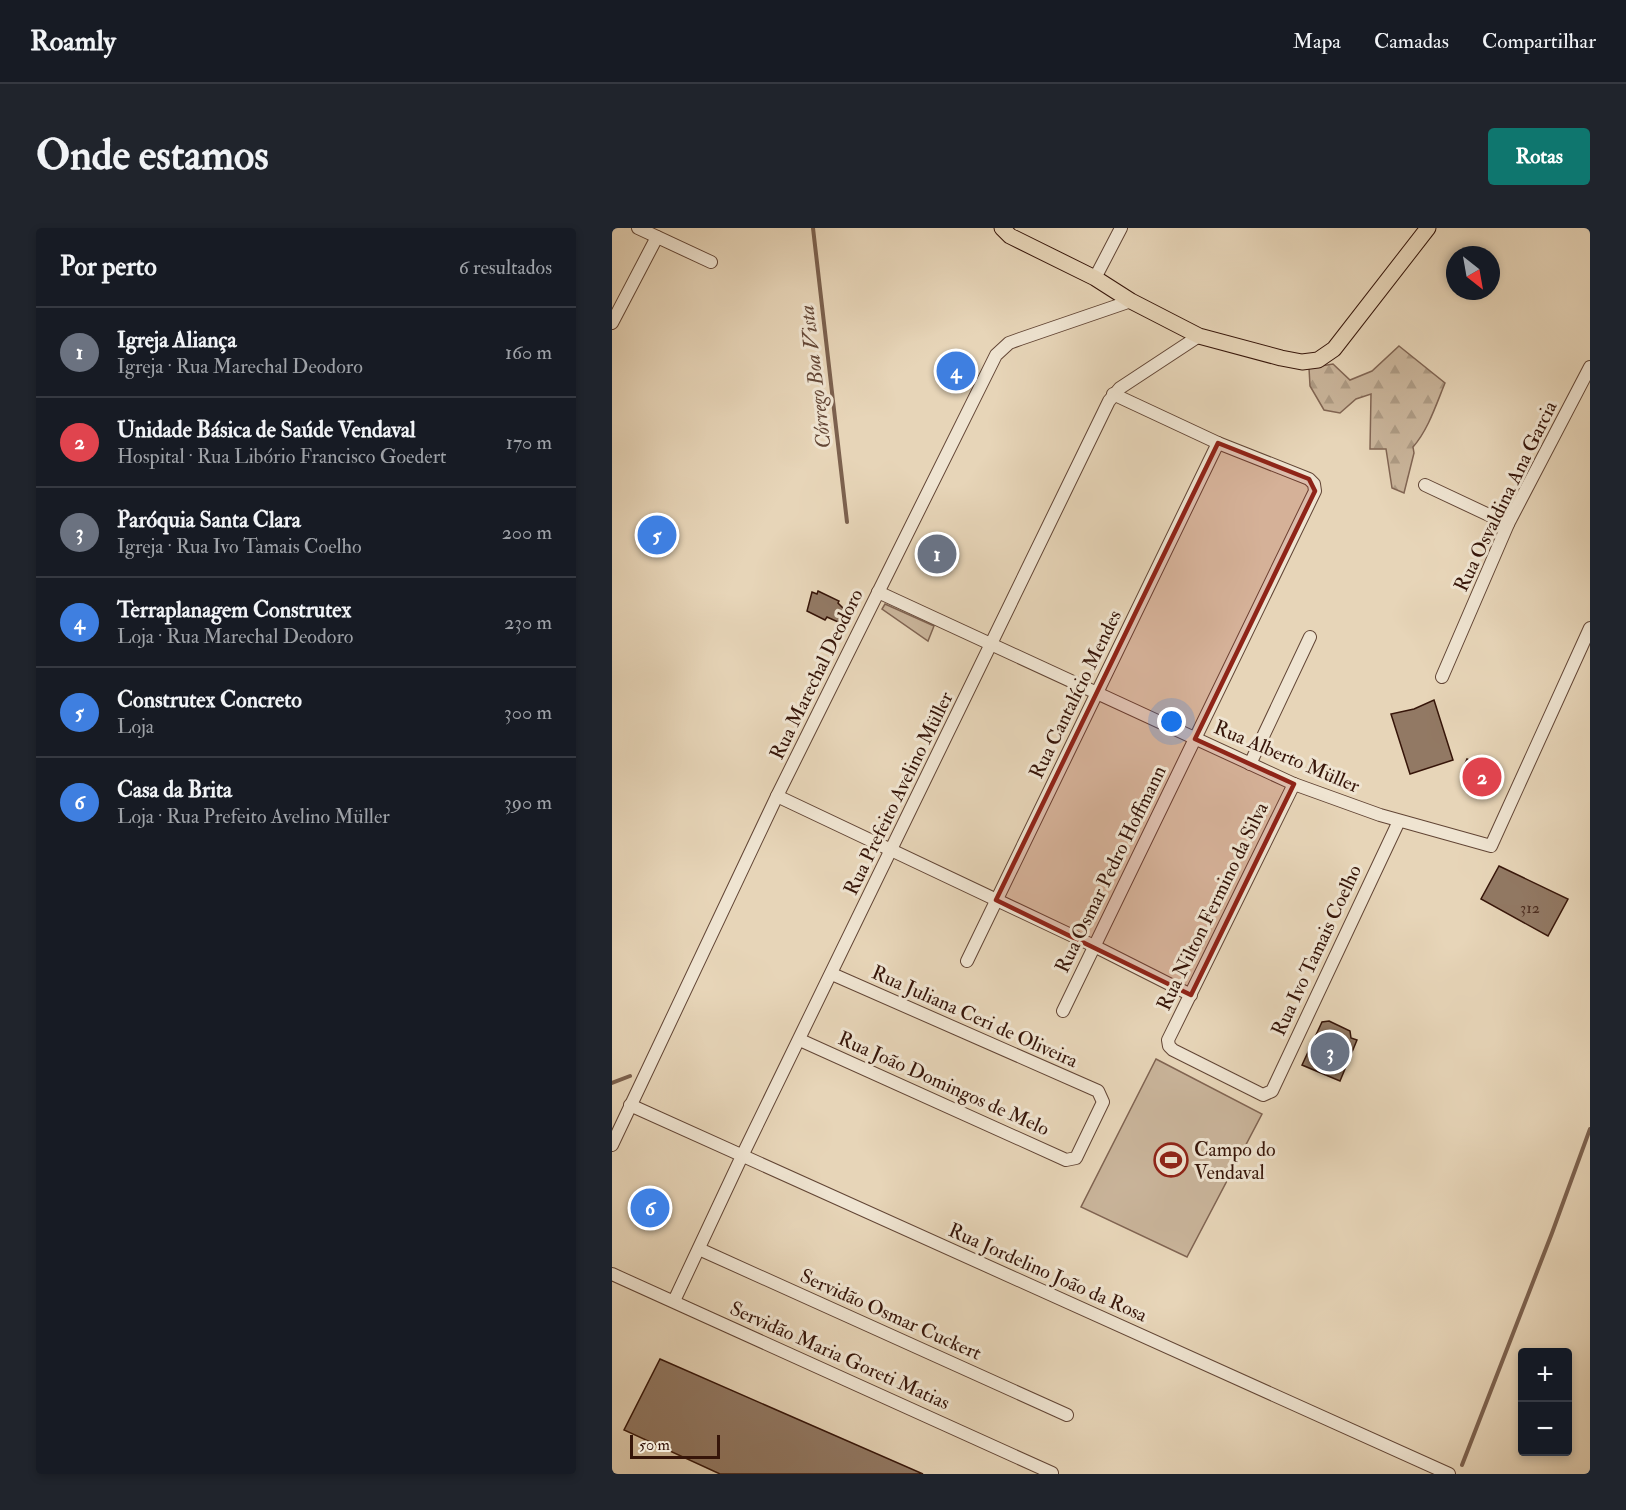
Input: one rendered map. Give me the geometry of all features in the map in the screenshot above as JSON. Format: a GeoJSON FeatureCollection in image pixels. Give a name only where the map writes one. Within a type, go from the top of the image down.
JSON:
{"type":"FeatureCollection","features":[{"type":"Feature","properties":{"kind":"main road"},"geometry":{"type":"LineString","coordinates":[[1002,228],[1010,236],[1199,336],[1293,361],[1309,362],[1318,360],[1338,344],[1428,228]]}},
{"type":"Feature","properties":{"kind":"street"},"geometry":{"type":"LineString","coordinates":[[638,228],[711,262]]}},
{"type":"Feature","properties":{"kind":"street"},"geometry":{"type":"LineString","coordinates":[[1095,279],[1121,228]]}},
{"type":"Feature","properties":{"kind":"street"},"geometry":{"type":"LineString","coordinates":[[612,323],[657,237]]}},
{"type":"Feature","properties":{"kind":"street","name":"Rua Marechal Deodoro"},"geometry":{"type":"LineString","coordinates":[[612,1145],[777,796],[991,364],[1002,348],[1020,339],[1131,301]]}},
{"type":"Feature","properties":{"kind":"street"},"geometry":{"type":"LineString","coordinates":[[1113,394],[1199,336]]}},
{"type":"Feature","properties":{"kind":"street","name":"Rua Osvaldina Ana Garcia"},"geometry":{"type":"LineString","coordinates":[[1442,677],[1508,524],[1590,367]]}},
{"type":"Feature","properties":{"kind":"street"},"geometry":{"type":"LineString","coordinates":[[1113,394],[1218,443]]}},
{"type":"Feature","properties":{"kind":"street","name":"Rua Prefeito Avelino Müller"},"geometry":{"type":"LineString","coordinates":[[674,1301],[742,1156],[1113,394]]}},
{"type":"Feature","properties":{"kind":"street","name":"Rua Osmar Pedro Hoffmann"},"geometry":{"type":"LineString","coordinates":[[1063,1011],[1315,492],[1314,484],[1309,479],[1218,443]]}},
{"type":"Feature","properties":{"kind":"street","name":"Rua Cantalício Mendes"},"geometry":{"type":"LineString","coordinates":[[967,961],[1218,443]]}},
{"type":"Feature","properties":{"kind":"street"},"geometry":{"type":"LineString","coordinates":[[1425,485],[1508,524]]}},
{"type":"Feature","properties":{"kind":"street","name":"Rua Alberto Müller"},"geometry":{"type":"LineString","coordinates":[[878,592],[1293,784],[1399,821],[1491,846],[1590,628]]}},
{"type":"Feature","properties":{"kind":"street"},"geometry":{"type":"LineString","coordinates":[[1250,764],[1310,637]]}},
{"type":"Feature","properties":{"kind":"street","name":"Rua Nilton Fermino da Silva"},"geometry":{"type":"LineString","coordinates":[[1169,1046],[1168,1040],[1293,784]]}},
{"type":"Feature","properties":{"kind":"street"},"geometry":{"type":"LineString","coordinates":[[777,796],[1094,946],[1191,995]]}},
{"type":"Feature","properties":{"kind":"street","name":"Rua Ivo Tamais Coelho"},"geometry":{"type":"LineString","coordinates":[[1169,1046],[1263,1095],[1272,1091],[1399,821]]}},
{"type":"Feature","properties":{"kind":"street","name":"Rua Juliana Ceri de Oliveira"},"geometry":{"type":"LineString","coordinates":[[832,974],[1098,1092],[1102,1102],[1076,1158],[1072,1159]]}},
{"type":"Feature","properties":{"kind":"street","name":"Rua João Domingos de Melo"},"geometry":{"type":"LineString","coordinates":[[800,1040],[1066,1160],[1072,1159]]}},
{"type":"Feature","properties":{"kind":"street","name":"Rua Jordelino João da Rosa"},"geometry":{"type":"LineString","coordinates":[[630,1105],[1449,1474]]}},
{"type":"Feature","properties":{"kind":"street","name":"Servidão Osmar Cuckert"},"geometry":{"type":"LineString","coordinates":[[699,1249],[1067,1415]]}},
{"type":"Feature","properties":{"kind":"street","name":"Servidão Maria Goreti Matias"},"geometry":{"type":"LineString","coordinates":[[612,1274],[1052,1473]]}},
{"type":"Feature","properties":{"kind":"highlighted area"},"geometry":{"type":"Polygon","coordinates":[[[1218,443],[1309,479],[1315,491],[1195,739],[1294,784],[1191,995],[996,900],[1218,443]]]}},
{"type":"Feature","properties":{"kind":"green space"},"geometry":{"type":"Polygon","coordinates":[[[1399,346],[1445,383],[1427,425],[1413,447],[1414,453],[1404,493],[1392,488],[1386,449],[1370,449],[1371,394],[1356,399],[1340,413],[1324,410],[1310,386],[1309,368],[1333,364],[1350,380],[1372,371],[1399,346]]]}},
{"type":"Feature","properties":{"kind":"green space"},"geometry":{"type":"Polygon","coordinates":[[[885,604],[934,626],[928,641],[882,609],[885,604]]]}},
{"type":"Feature","properties":{"kind":"green space","name":"Campo do Vendaval"},"geometry":{"type":"Polygon","coordinates":[[[1156,1059],[1262,1114],[1187,1257],[1081,1207],[1156,1059]]]}},
{"type":"Feature","properties":{"kind":"building"},"geometry":{"type":"Polygon","coordinates":[[[928,537],[956,552],[947,570],[918,556],[928,537]]]}},
{"type":"Feature","properties":{"kind":"building"},"geometry":{"type":"Polygon","coordinates":[[[818,591],[839,601],[838,603],[845,610],[845,620],[838,622],[827,617],[825,620],[807,611],[812,592],[817,594],[818,591]]]}},
{"type":"Feature","properties":{"kind":"building"},"geometry":{"type":"Polygon","coordinates":[[[1434,700],[1453,760],[1410,774],[1391,714],[1414,709],[1434,700]]]}},
{"type":"Feature","properties":{"kind":"building"},"geometry":{"type":"Polygon","coordinates":[[[1467,759],[1501,775],[1492,792],[1486,789],[1484,792],[1464,779],[1461,773],[1467,759]]]}},
{"type":"Feature","properties":{"kind":"building"},"geometry":{"type":"Polygon","coordinates":[[[1499,866],[1568,899],[1548,936],[1481,899],[1499,866]]]}},
{"type":"Feature","properties":{"kind":"building"},"geometry":{"type":"Polygon","coordinates":[[[1329,1021],[1350,1031],[1351,1038],[1357,1040],[1340,1081],[1302,1065],[1322,1022],[1329,1021]]]}},
{"type":"Feature","properties":{"kind":"building"},"geometry":{"type":"Polygon","coordinates":[[[660,1359],[923,1474],[720,1474],[624,1430],[660,1359]]]}},
{"type":"Feature","properties":{"kind":"waterway","name":"Córrego Boa Vista"},"geometry":{"type":"LineString","coordinates":[[813,228],[847,522]]}},
{"type":"Feature","properties":{"kind":"waterway","name":"Córrego Boa Vista"},"geometry":{"type":"LineString","coordinates":[[612,1083],[630,1076]]}},
{"type":"Feature","properties":{"kind":"waterway"},"geometry":{"type":"LineString","coordinates":[[1462,1465],[1590,1129]]}},
{"type":"Feature","properties":{"kind":"place","name":"Terraplanagem Construtex"},"geometry":{"type":"Point","coordinates":[956,371]}},
{"type":"Feature","properties":{"kind":"place","name":"Construtex Concreto"},"geometry":{"type":"Point","coordinates":[657,535]}},
{"type":"Feature","properties":{"kind":"place","name":"Igreja Aliança"},"geometry":{"type":"Point","coordinates":[937,554]}},
{"type":"Feature","properties":{"kind":"place","name":"Unidade Básica de Saúde Vendaval"},"geometry":{"type":"Point","coordinates":[1482,777]}},
{"type":"Feature","properties":{"kind":"place","name":"Paróquia Santa Clara"},"geometry":{"type":"Point","coordinates":[1330,1052]}},
{"type":"Feature","properties":{"kind":"place","name":"Campo do Vendaval"},"geometry":{"type":"Point","coordinates":[1171,1160]}},
{"type":"Feature","properties":{"kind":"place","name":"Casa da Brita"},"geometry":{"type":"Point","coordinates":[650,1208]}}]}
